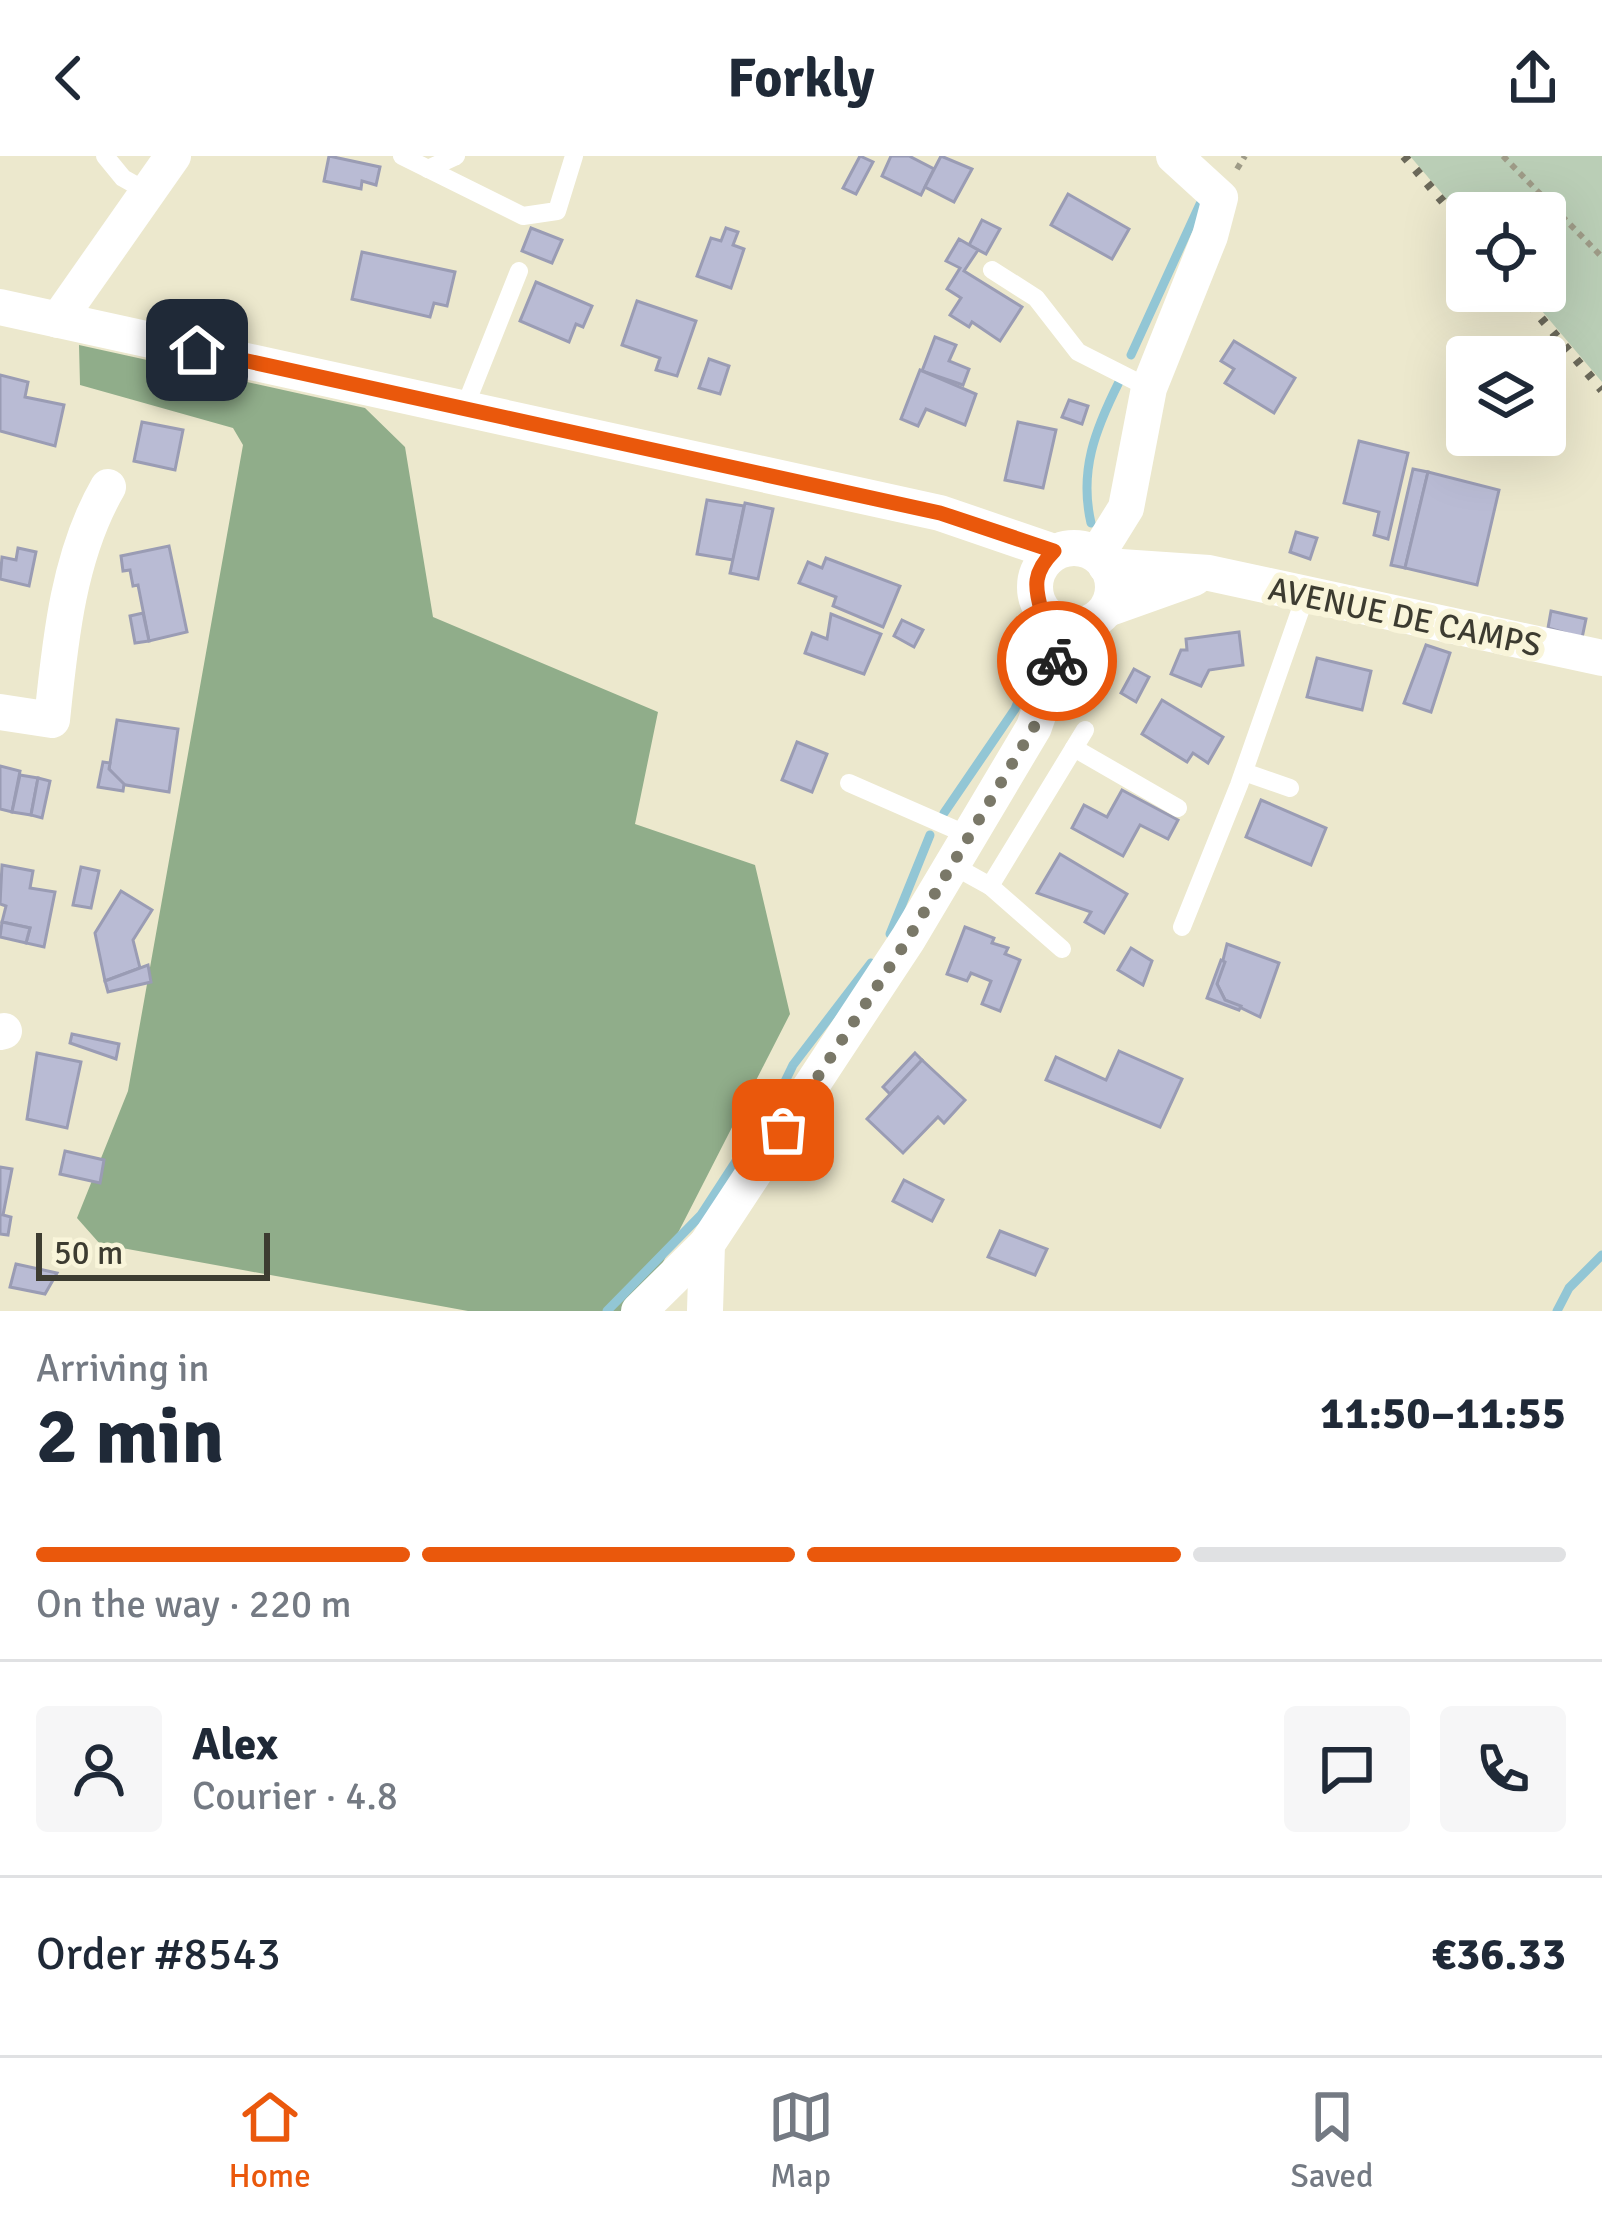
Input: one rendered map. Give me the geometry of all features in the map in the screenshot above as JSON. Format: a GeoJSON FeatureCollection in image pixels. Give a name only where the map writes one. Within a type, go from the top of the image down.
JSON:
{"type":"FeatureCollection","features":[{"type":"Feature","properties":{"kind":"street"},"geometry":{"type":"LineString","coordinates":[[58,320],[173,156]]}},
{"type":"Feature","properties":{"kind":"street"},"geometry":{"type":"LineString","coordinates":[[1102,560],[1126,508],[1149,388],[1210,236],[1220,198],[1174,156]]}},
{"type":"Feature","properties":{"kind":"street"},"geometry":{"type":"LineString","coordinates":[[0,307],[940,513],[1054,551],[1102,560]]}},
{"type":"Feature","properties":{"kind":"street"},"geometry":{"type":"LineString","coordinates":[[0,712],[52,719],[59,651],[87,523],[108,488]]}},
{"type":"Feature","properties":{"kind":"street"},"geometry":{"type":"LineString","coordinates":[[1054,551],[1037,572],[1034,587],[1042,613],[1068,628],[1090,624],[1107,609],[1209,573]]}},
{"type":"Feature","properties":{"kind":"street"},"geometry":{"type":"LineString","coordinates":[[1102,560],[1113,582],[1107,609]]}},
{"type":"Feature","properties":{"kind":"street","name":"AVENUE DE CAMPS"},"geometry":{"type":"LineString","coordinates":[[1102,560],[1209,573],[1602,658]]}},
{"type":"Feature","properties":{"kind":"street"},"geometry":{"type":"LineString","coordinates":[[639,1311],[707,1244],[961,850],[1034,727],[1068,628]]}},
{"type":"Feature","properties":{"kind":"street"},"geometry":{"type":"LineString","coordinates":[[706,1311],[707,1244]]}},
{"type":"Feature","properties":{"kind":"lane"},"geometry":{"type":"LineString","coordinates":[[105,156],[123,178],[148,192]]}},
{"type":"Feature","properties":{"kind":"lane"},"geometry":{"type":"LineString","coordinates":[[402,156],[523,216],[557,211],[574,156]]}},
{"type":"Feature","properties":{"kind":"lane"},"geometry":{"type":"LineString","coordinates":[[428,169],[456,156]]}},
{"type":"Feature","properties":{"kind":"lane"},"geometry":{"type":"LineString","coordinates":[[992,270],[1036,298],[1078,352],[1149,388]]}},
{"type":"Feature","properties":{"kind":"lane"},"geometry":{"type":"LineString","coordinates":[[464,409],[519,271]]}},
{"type":"Feature","properties":{"kind":"lane"},"geometry":{"type":"LineString","coordinates":[[1183,927],[1244,772],[1306,593]]}},
{"type":"Feature","properties":{"kind":"lane"},"geometry":{"type":"LineString","coordinates":[[990,886],[1085,730]]}},
{"type":"Feature","properties":{"kind":"lane"},"geometry":{"type":"LineString","coordinates":[[1073,748],[1178,808]]}},
{"type":"Feature","properties":{"kind":"lane"},"geometry":{"type":"LineString","coordinates":[[1244,772],[1290,788]]}},
{"type":"Feature","properties":{"kind":"lane"},"geometry":{"type":"LineString","coordinates":[[849,783],[961,850],[990,886],[1063,949]]}},
{"type":"Feature","properties":{"kind":"path"},"geometry":{"type":"LineString","coordinates":[[1503,156],[1602,257]]}},
{"type":"Feature","properties":{"kind":"green space"},"geometry":{"type":"Polygon","coordinates":[[[1410,156],[1602,156],[1602,382],[1543,312],[1566,312],[1566,192],[1446,192],[1446,198],[1410,156]]]}},
{"type":"Feature","properties":{"kind":"green space"},"geometry":{"type":"Polygon","coordinates":[[[79,345],[365,408],[405,447],[433,617],[658,712],[635,824],[755,865],[790,1014],[638,1311],[468,1311],[100,1244],[77,1218],[128,1091],[243,445],[233,428],[80,385],[79,345]]]}},
{"type":"Feature","properties":{"kind":"building"},"geometry":{"type":"Polygon","coordinates":[[[329,156],[380,167],[376,185],[362,181],[361,189],[324,181],[329,156]]]}},
{"type":"Feature","properties":{"kind":"building"},"geometry":{"type":"Polygon","coordinates":[[[860,156],[873,162],[856,194],[843,188],[860,156]]]}},
{"type":"Feature","properties":{"kind":"building"},"geometry":{"type":"Polygon","coordinates":[[[891,156],[909,156],[934,169],[921,195],[882,176],[891,156]]]}},
{"type":"Feature","properties":{"kind":"building"},"geometry":{"type":"Polygon","coordinates":[[[941,156],[972,169],[954,202],[925,187],[941,156]]]}},
{"type":"Feature","properties":{"kind":"building"},"geometry":{"type":"Polygon","coordinates":[[[1068,194],[1129,229],[1112,259],[1051,225],[1068,194]]]}},
{"type":"Feature","properties":{"kind":"building"},"geometry":{"type":"Polygon","coordinates":[[[982,220],[1000,229],[986,254],[969,245],[982,220]]]}},
{"type":"Feature","properties":{"kind":"building"},"geometry":{"type":"Polygon","coordinates":[[[531,228],[562,240],[552,263],[522,251],[531,228]]]}},
{"type":"Feature","properties":{"kind":"building"},"geometry":{"type":"Polygon","coordinates":[[[726,228],[738,232],[733,245],[744,249],[731,288],[697,276],[711,238],[721,241],[726,228]]]}},
{"type":"Feature","properties":{"kind":"building"},"geometry":{"type":"Polygon","coordinates":[[[959,239],[978,250],[964,271],[1022,307],[1000,341],[972,322],[969,327],[950,315],[961,298],[947,289],[960,268],[946,261],[959,239]]]}},
{"type":"Feature","properties":{"kind":"building"},"geometry":{"type":"Polygon","coordinates":[[[362,252],[455,272],[447,306],[434,303],[430,317],[352,299],[362,252]]]}},
{"type":"Feature","properties":{"kind":"building"},"geometry":{"type":"Polygon","coordinates":[[[536,282],[592,306],[583,327],[576,324],[569,342],[520,321],[536,282]]]}},
{"type":"Feature","properties":{"kind":"building"},"geometry":{"type":"Polygon","coordinates":[[[637,301],[696,321],[677,376],[656,370],[660,358],[622,345],[637,301]]]}},
{"type":"Feature","properties":{"kind":"building"},"geometry":{"type":"Polygon","coordinates":[[[935,337],[956,345],[949,361],[969,369],[963,385],[922,371],[935,337]]]}},
{"type":"Feature","properties":{"kind":"building"},"geometry":{"type":"Polygon","coordinates":[[[1234,341],[1295,378],[1274,413],[1225,383],[1234,369],[1221,361],[1234,341]]]}},
{"type":"Feature","properties":{"kind":"building"},"geometry":{"type":"Polygon","coordinates":[[[709,359],[729,366],[720,394],[699,388],[709,359]]]}},
{"type":"Feature","properties":{"kind":"building"},"geometry":{"type":"Polygon","coordinates":[[[920,370],[976,394],[965,425],[926,409],[918,426],[901,419],[920,370]]]}},
{"type":"Feature","properties":{"kind":"building"},"geometry":{"type":"Polygon","coordinates":[[[0,375],[28,382],[25,397],[64,405],[55,446],[0,431],[0,375]]]}},
{"type":"Feature","properties":{"kind":"building"},"geometry":{"type":"Polygon","coordinates":[[[1069,400],[1088,406],[1082,424],[1062,417],[1069,400]]]}},
{"type":"Feature","properties":{"kind":"building"},"geometry":{"type":"Polygon","coordinates":[[[142,422],[183,430],[175,470],[134,461],[142,422]]]}},
{"type":"Feature","properties":{"kind":"building"},"geometry":{"type":"Polygon","coordinates":[[[1018,422],[1056,430],[1043,488],[1005,480],[1018,422]]]}},
{"type":"Feature","properties":{"kind":"building"},"geometry":{"type":"Polygon","coordinates":[[[1359,441],[1408,453],[1388,539],[1374,535],[1379,512],[1344,503],[1359,441]]]}},
{"type":"Feature","properties":{"kind":"building"},"geometry":{"type":"Polygon","coordinates":[[[1413,469],[1428,472],[1405,568],[1391,565],[1413,469]]]}},
{"type":"Feature","properties":{"kind":"building"},"geometry":{"type":"Polygon","coordinates":[[[1428,472],[1499,490],[1477,585],[1405,568],[1428,472]]]}},
{"type":"Feature","properties":{"kind":"building"},"geometry":{"type":"Polygon","coordinates":[[[707,500],[744,506],[733,560],[697,554],[707,500]]]}},
{"type":"Feature","properties":{"kind":"building"},"geometry":{"type":"Polygon","coordinates":[[[745,503],[773,509],[758,579],[730,573],[745,503]]]}},
{"type":"Feature","properties":{"kind":"building"},"geometry":{"type":"Polygon","coordinates":[[[1296,532],[1317,538],[1310,559],[1290,552],[1296,532]]]}},
{"type":"Feature","properties":{"kind":"building"},"geometry":{"type":"Polygon","coordinates":[[[169,546],[187,632],[149,641],[138,585],[133,586],[130,570],[123,571],[121,556],[169,546]]]}},
{"type":"Feature","properties":{"kind":"building"},"geometry":{"type":"Polygon","coordinates":[[[18,548],[36,552],[29,586],[0,579],[2,557],[16,560],[18,548]]]}},
{"type":"Feature","properties":{"kind":"building"},"geometry":{"type":"Polygon","coordinates":[[[826,558],[900,586],[883,627],[833,606],[836,597],[799,583],[808,562],[822,568],[826,558]]]}},
{"type":"Feature","properties":{"kind":"building"},"geometry":{"type":"Polygon","coordinates":[[[1551,611],[1586,619],[1582,638],[1548,628],[1551,611]]]}},
{"type":"Feature","properties":{"kind":"building"},"geometry":{"type":"Polygon","coordinates":[[[143,613],[149,641],[135,643],[130,616],[143,613]]]}},
{"type":"Feature","properties":{"kind":"building"},"geometry":{"type":"Polygon","coordinates":[[[831,614],[881,634],[864,674],[805,653],[812,633],[827,639],[831,614]]]}},
{"type":"Feature","properties":{"kind":"building"},"geometry":{"type":"Polygon","coordinates":[[[902,620],[923,630],[914,647],[894,636],[902,620]]]}},
{"type":"Feature","properties":{"kind":"building"},"geometry":{"type":"Polygon","coordinates":[[[1239,632],[1243,665],[1209,670],[1201,686],[1171,674],[1181,650],[1187,650],[1186,639],[1239,632]]]}},
{"type":"Feature","properties":{"kind":"building"},"geometry":{"type":"Polygon","coordinates":[[[1426,645],[1450,653],[1431,712],[1404,703],[1426,645]]]}},
{"type":"Feature","properties":{"kind":"building"},"geometry":{"type":"Polygon","coordinates":[[[1317,658],[1371,671],[1362,710],[1307,697],[1317,658]]]}},
{"type":"Feature","properties":{"kind":"building"},"geometry":{"type":"Polygon","coordinates":[[[1134,669],[1149,677],[1136,702],[1121,693],[1134,669]]]}},
{"type":"Feature","properties":{"kind":"building"},"geometry":{"type":"Polygon","coordinates":[[[1162,700],[1223,737],[1208,763],[1193,753],[1187,762],[1142,734],[1162,700]]]}},
{"type":"Feature","properties":{"kind":"building"},"geometry":{"type":"Polygon","coordinates":[[[117,720],[178,729],[169,792],[120,784],[109,769],[117,720]]]}},
{"type":"Feature","properties":{"kind":"building"},"geometry":{"type":"Polygon","coordinates":[[[797,742],[827,754],[812,792],[782,780],[797,742]]]}},
{"type":"Feature","properties":{"kind":"building"},"geometry":{"type":"Polygon","coordinates":[[[103,762],[110,763],[109,769],[124,784],[123,791],[98,787],[103,762]]]}},
{"type":"Feature","properties":{"kind":"building"},"geometry":{"type":"Polygon","coordinates":[[[0,766],[20,771],[12,812],[0,809],[0,766]]]}},
{"type":"Feature","properties":{"kind":"building"},"geometry":{"type":"Polygon","coordinates":[[[20,775],[38,778],[31,815],[12,812],[20,775]]]}},
{"type":"Feature","properties":{"kind":"building"},"geometry":{"type":"Polygon","coordinates":[[[38,778],[50,781],[42,818],[31,815],[38,778]]]}},
{"type":"Feature","properties":{"kind":"building"},"geometry":{"type":"Polygon","coordinates":[[[1122,790],[1178,820],[1168,839],[1140,825],[1123,856],[1072,828],[1084,805],[1107,817],[1122,790]]]}},
{"type":"Feature","properties":{"kind":"building"},"geometry":{"type":"Polygon","coordinates":[[[1261,800],[1326,828],[1311,865],[1246,837],[1261,800]]]}},
{"type":"Feature","properties":{"kind":"building"},"geometry":{"type":"Polygon","coordinates":[[[1060,854],[1127,894],[1104,933],[1085,922],[1091,912],[1037,893],[1060,854]]]}},
{"type":"Feature","properties":{"kind":"building"},"geometry":{"type":"Polygon","coordinates":[[[2,865],[33,871],[30,888],[55,892],[44,947],[26,943],[30,928],[2,922],[6,906],[0,904],[2,865]]]}},
{"type":"Feature","properties":{"kind":"building"},"geometry":{"type":"Polygon","coordinates":[[[81,867],[99,871],[91,908],[73,905],[81,867]]]}},
{"type":"Feature","properties":{"kind":"building"},"geometry":{"type":"Polygon","coordinates":[[[121,891],[152,910],[133,940],[140,968],[105,981],[95,933],[121,891]]]}},
{"type":"Feature","properties":{"kind":"building"},"geometry":{"type":"Polygon","coordinates":[[[2,922],[30,928],[26,943],[0,937],[2,922]]]}},
{"type":"Feature","properties":{"kind":"building"},"geometry":{"type":"Polygon","coordinates":[[[965,927],[994,938],[992,943],[1008,948],[1005,954],[1020,960],[1000,1011],[982,1004],[991,981],[971,973],[967,981],[947,974],[965,927]]]}},
{"type":"Feature","properties":{"kind":"building"},"geometry":{"type":"Polygon","coordinates":[[[1227,944],[1279,963],[1260,1017],[1225,1000],[1217,984],[1227,944]]]}},
{"type":"Feature","properties":{"kind":"building"},"geometry":{"type":"Polygon","coordinates":[[[1131,948],[1152,961],[1143,985],[1118,970],[1131,948]]]}},
{"type":"Feature","properties":{"kind":"building"},"geometry":{"type":"Polygon","coordinates":[[[1221,960],[1225,962],[1217,984],[1225,1000],[1241,1006],[1239,1010],[1207,998],[1221,960]]]}},
{"type":"Feature","properties":{"kind":"building"},"geometry":{"type":"Polygon","coordinates":[[[148,965],[151,982],[108,992],[105,981],[148,965]]]}},
{"type":"Feature","properties":{"kind":"building"},"geometry":{"type":"Polygon","coordinates":[[[72,1034],[119,1044],[116,1059],[70,1043],[72,1034]]]}},
{"type":"Feature","properties":{"kind":"building"},"geometry":{"type":"Polygon","coordinates":[[[1119,1051],[1182,1079],[1160,1127],[1046,1080],[1056,1057],[1106,1080],[1119,1051]]]}},
{"type":"Feature","properties":{"kind":"building"},"geometry":{"type":"Polygon","coordinates":[[[37,1053],[81,1062],[67,1128],[27,1119],[37,1053]]]}},
{"type":"Feature","properties":{"kind":"building"},"geometry":{"type":"Polygon","coordinates":[[[915,1053],[922,1060],[890,1094],[883,1087],[915,1053]]]}},
{"type":"Feature","properties":{"kind":"building"},"geometry":{"type":"Polygon","coordinates":[[[922,1060],[965,1100],[944,1123],[938,1117],[903,1153],[867,1119],[922,1060]]]}},
{"type":"Feature","properties":{"kind":"building"},"geometry":{"type":"Polygon","coordinates":[[[65,1151],[104,1160],[100,1183],[60,1174],[65,1151]]]}},
{"type":"Feature","properties":{"kind":"building"},"geometry":{"type":"Polygon","coordinates":[[[0,1167],[12,1169],[3,1215],[11,1217],[8,1235],[0,1234],[0,1167]]]}},
{"type":"Feature","properties":{"kind":"building"},"geometry":{"type":"Polygon","coordinates":[[[904,1180],[943,1200],[932,1221],[893,1201],[904,1180]]]}},
{"type":"Feature","properties":{"kind":"building"},"geometry":{"type":"Polygon","coordinates":[[[1000,1231],[1047,1249],[1035,1275],[988,1257],[1000,1231]]]}},
{"type":"Feature","properties":{"kind":"building"},"geometry":{"type":"Polygon","coordinates":[[[16,1264],[57,1273],[45,1294],[10,1287],[16,1264]]]}},
{"type":"Feature","properties":{"kind":"waterway"},"geometry":{"type":"LineString","coordinates":[[1131,355],[1200,204]]}},
{"type":"Feature","properties":{"kind":"waterway"},"geometry":{"type":"LineString","coordinates":[[1091,523],[1088,468],[1119,382]]}},
{"type":"Feature","properties":{"kind":"waterway"},"geometry":{"type":"LineString","coordinates":[[944,813],[1015,709],[1038,653]]}},
{"type":"Feature","properties":{"kind":"waterway"},"geometry":{"type":"LineString","coordinates":[[890,934],[930,835]]}},
{"type":"Feature","properties":{"kind":"waterway"},"geometry":{"type":"LineString","coordinates":[[607,1311],[701,1215],[777,1098],[793,1065],[871,963]]}},
{"type":"Feature","properties":{"kind":"waterway"},"geometry":{"type":"LineString","coordinates":[[1557,1311],[1569,1288],[1602,1255]]}},
{"type":"Feature","properties":{"kind":"railway"},"geometry":{"type":"LineString","coordinates":[[1404,156],[1446,205]]}},
{"type":"Feature","properties":{"kind":"railway"},"geometry":{"type":"LineString","coordinates":[[1536,312],[1602,390]]}},
{"type":"Feature","properties":{"kind":"way so far"},"geometry":{"type":"LineString","coordinates":[[783,1130],[908,939],[1034,727],[1057,661]]}},
{"type":"Feature","properties":{"kind":"route"},"geometry":{"type":"LineString","coordinates":[[197,350],[940,513],[1054,551],[1037,572],[1034,587],[1042,613],[1068,628],[1057,661]]}}]}
